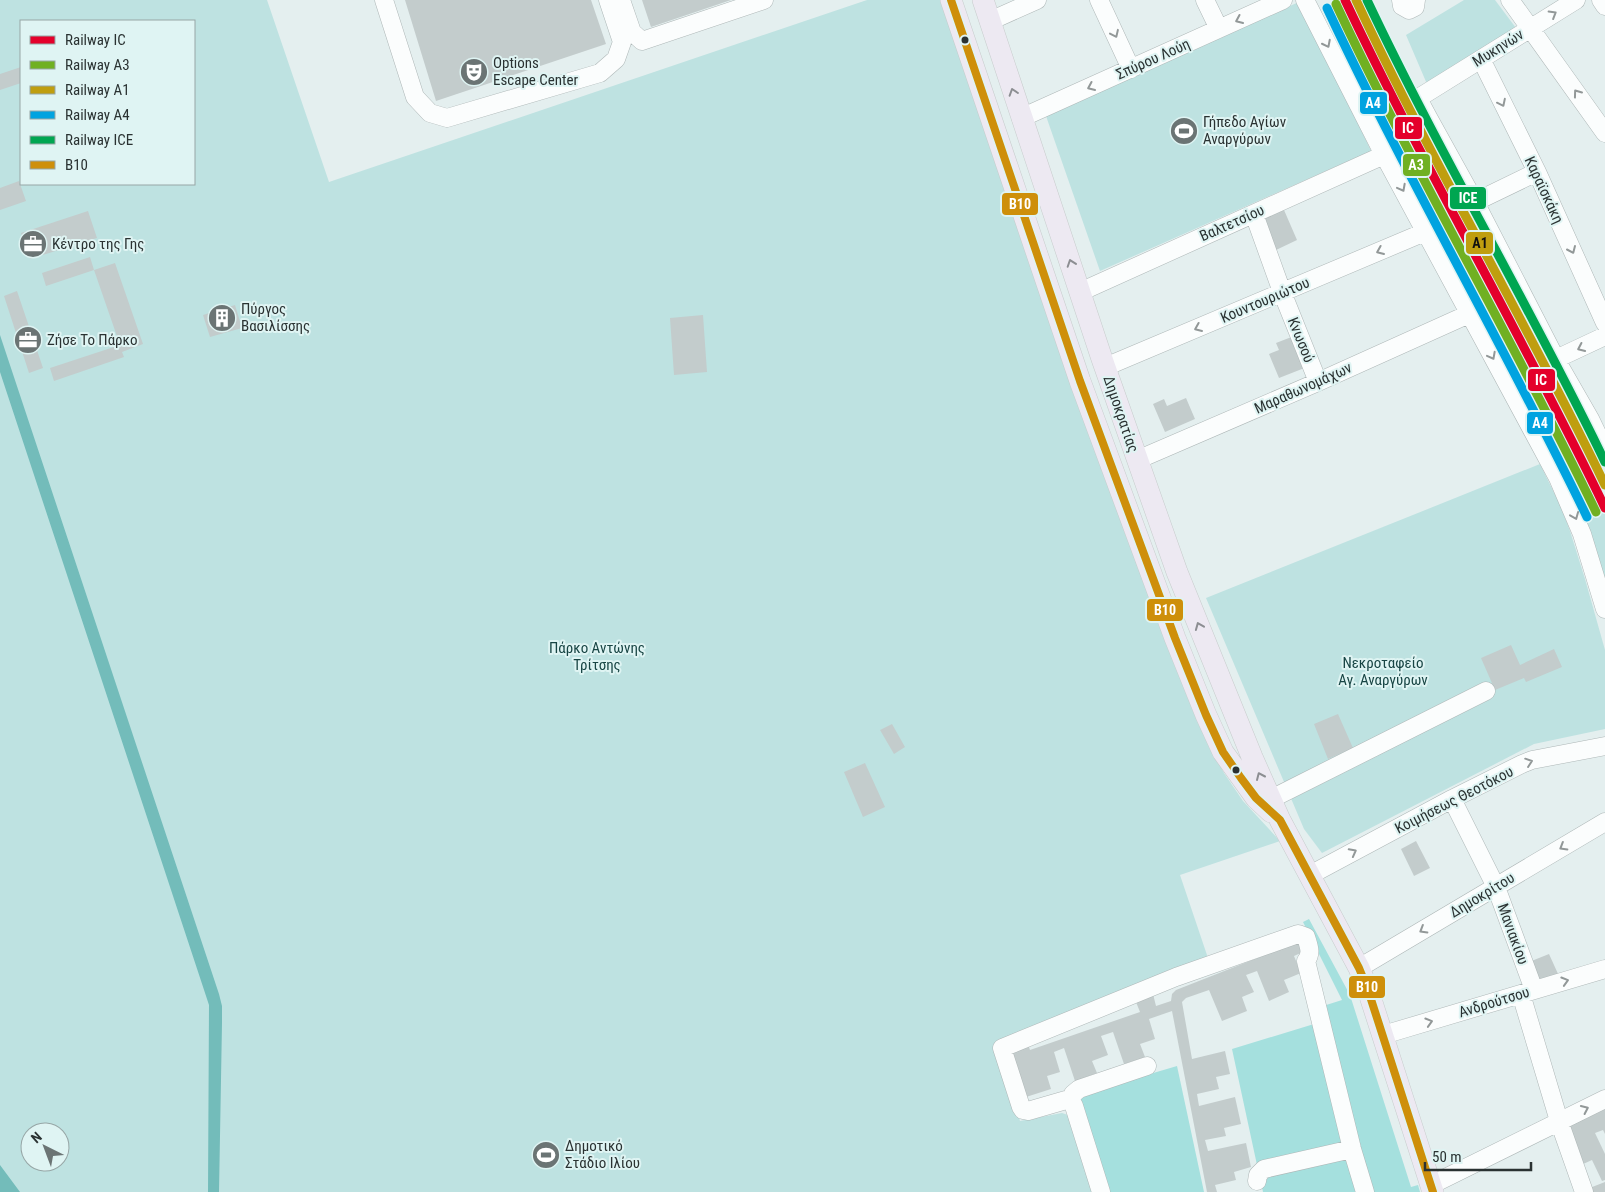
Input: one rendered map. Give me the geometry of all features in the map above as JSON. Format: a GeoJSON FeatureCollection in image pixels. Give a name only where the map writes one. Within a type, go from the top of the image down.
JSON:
{"type":"FeatureCollection","features":[{"type":"Feature","properties":{"kind":"main road","name":"Δημοκρατίας"},"geometry":{"type":"LineString","coordinates":[[951,0],[1080,382],[1195,689],[1223,752],[1256,798],[1280,820]]}},
{"type":"Feature","properties":{"kind":"main road","name":"Δημοκρατίας"},"geometry":{"type":"LineString","coordinates":[[983,0],[1105,367],[1177,572],[1223,688],[1280,820],[1359,968],[1432,1188]]}},
{"type":"Feature","properties":{"kind":"street"},"geometry":{"type":"LineString","coordinates":[[384,0],[415,97],[430,113],[447,118],[600,72],[616,59],[622,42],[608,0]]}},
{"type":"Feature","properties":{"kind":"street"},"geometry":{"type":"LineString","coordinates":[[621,0],[632,32],[642,41],[764,0]]}},
{"type":"Feature","properties":{"kind":"street"},"geometry":{"type":"LineString","coordinates":[[990,21],[1037,0]]}},
{"type":"Feature","properties":{"kind":"street"},"geometry":{"type":"LineString","coordinates":[[1099,0],[1132,69]]}},
{"type":"Feature","properties":{"kind":"street"},"geometry":{"type":"LineString","coordinates":[[1205,0],[1219,29]]}},
{"type":"Feature","properties":{"kind":"street","name":"Σπύρου Λούη"},"geometry":{"type":"LineString","coordinates":[[1022,118],[1283,0]]}},
{"type":"Feature","properties":{"kind":"street"},"geometry":{"type":"LineString","coordinates":[[1305,0],[1384,155],[1565,494],[1582,534],[1605,609]]}},
{"type":"Feature","properties":{"kind":"street"},"geometry":{"type":"LineString","coordinates":[[1401,0],[1402,6],[1409,10],[1415,7],[1416,0]]}},
{"type":"Feature","properties":{"kind":"street"},"geometry":{"type":"LineString","coordinates":[[1510,0],[1605,132]]}},
{"type":"Feature","properties":{"kind":"street","name":"Μυκηνών"},"geometry":{"type":"LineString","coordinates":[[1475,202],[1429,120],[1420,97],[1576,0]]}},
{"type":"Feature","properties":{"kind":"street"},"geometry":{"type":"LineString","coordinates":[[1601,0],[1605,6]]}},
{"type":"Feature","properties":{"kind":"street","name":"Καραϊσκάκη"},"geometry":{"type":"LineString","coordinates":[[1481,59],[1537,172],[1605,323]]}},
{"type":"Feature","properties":{"kind":"street","name":"Βαλτετσίου"},"geometry":{"type":"LineString","coordinates":[[1080,292],[1384,155]]}},
{"type":"Feature","properties":{"kind":"street"},"geometry":{"type":"LineString","coordinates":[[1537,172],[1475,202],[1605,450]]}},
{"type":"Feature","properties":{"kind":"street","name":"Κνωσού"},"geometry":{"type":"LineString","coordinates":[[1254,214],[1282,292],[1318,382]]}},
{"type":"Feature","properties":{"kind":"street","name":"Κουντουριώτου"},"geometry":{"type":"LineString","coordinates":[[1105,367],[1425,232]]}},
{"type":"Feature","properties":{"kind":"street","name":"Μαραθωνομάχων"},"geometry":{"type":"LineString","coordinates":[[1137,460],[1469,314]]}},
{"type":"Feature","properties":{"kind":"street"},"geometry":{"type":"LineString","coordinates":[[1556,359],[1605,336]]}},
{"type":"Feature","properties":{"kind":"street"},"geometry":{"type":"LineString","coordinates":[[1271,799],[1486,691]]}},
{"type":"Feature","properties":{"kind":"street","name":"Κοιμήσεως Θεοτόκου"},"geometry":{"type":"LineString","coordinates":[[1310,875],[1452,799],[1532,760],[1605,746]]}},
{"type":"Feature","properties":{"kind":"street","name":"Μανιακίου"},"geometry":{"type":"LineString","coordinates":[[1452,799],[1496,887],[1527,992],[1527,1010],[1559,1120],[1584,1192]]}},
{"type":"Feature","properties":{"kind":"street","name":"Δημοκρίτου"},"geometry":{"type":"LineString","coordinates":[[1359,968],[1605,822]]}},
{"type":"Feature","properties":{"kind":"street"},"geometry":{"type":"LineString","coordinates":[[1071,1101],[1066,1100],[1028,1111],[1023,1110],[1002,1048],[1176,978],[1302,934],[1306,937],[1310,952],[1306,962],[1364,1192]]}},
{"type":"Feature","properties":{"kind":"street","name":"Ανδρούτσου"},"geometry":{"type":"LineString","coordinates":[[1382,1036],[1605,969]]}},
{"type":"Feature","properties":{"kind":"street"},"geometry":{"type":"LineString","coordinates":[[1101,1192],[1071,1101],[1073,1094],[1079,1089],[1147,1066]]}},
{"type":"Feature","properties":{"kind":"street"},"geometry":{"type":"LineString","coordinates":[[1432,1188],[1559,1120],[1605,1099]]}},
{"type":"Feature","properties":{"kind":"street"},"geometry":{"type":"LineString","coordinates":[[1257,1181],[1258,1175],[1264,1169],[1352,1150]]}},
{"type":"Feature","properties":{"kind":"green space","name":"Πάρκο Αντώνης Τρίτσης"},"geometry":{"type":"Polygon","coordinates":[[[0,0],[267,0],[329,182],[867,0],[942,0],[1126,536],[1184,687],[1224,773],[1243,801],[1280,841],[1180,875],[1209,961],[996,1044],[1020,1121],[1062,1113],[1071,1116],[1096,1192],[0,1192],[0,0]]]}},
{"type":"Feature","properties":{"kind":"green space"},"geometry":{"type":"Polygon","coordinates":[[[1464,0],[1495,0],[1516,28],[1427,84],[1406,35],[1464,0]]]}},
{"type":"Feature","properties":{"kind":"green space"},"geometry":{"type":"Polygon","coordinates":[[[1301,1],[1371,151],[1100,271],[1046,116],[1301,1]]]}},
{"type":"Feature","properties":{"kind":"green space"},"geometry":{"type":"Polygon","coordinates":[[[1539,378],[1581,458],[1605,514],[1605,586],[1517,386],[1539,378]]]}},
{"type":"Feature","properties":{"kind":"green space","name":"Νεκροταφείο Αγ. Αναργύρων"},"geometry":{"type":"Polygon","coordinates":[[[1540,464],[1561,507],[1570,531],[1605,650],[1605,729],[1534,744],[1322,853],[1304,829],[1206,598],[1540,464]]]}},
{"type":"Feature","properties":{"kind":"shaded area"},"geometry":{"type":"Polygon","coordinates":[[[0,335],[219,994],[222,1006],[222,1023],[219,1192],[208,1192],[209,1005],[0,372],[0,335]]]}},
{"type":"Feature","properties":{"kind":"shaded area"},"geometry":{"type":"Polygon","coordinates":[[[1309,919],[1350,995],[1411,1187],[1418,1185],[1420,1192],[1371,1192],[1320,1007],[1342,1000],[1303,922],[1309,919]]]}},
{"type":"Feature","properties":{"kind":"shaded area"},"geometry":{"type":"Polygon","coordinates":[[[1314,1024],[1345,1143],[1257,1165],[1232,1049],[1314,1024]]]}},
{"type":"Feature","properties":{"kind":"shaded area"},"geometry":{"type":"Polygon","coordinates":[[[1177,1066],[1204,1192],[1104,1192],[1076,1098],[1079,1095],[1177,1066]]]}},
{"type":"Feature","properties":{"kind":"shaded area"},"geometry":{"type":"Polygon","coordinates":[[[1348,1157],[1361,1192],[1263,1192],[1261,1182],[1264,1177],[1348,1157]]]}},
{"type":"Feature","properties":{"kind":"shaded area"},"geometry":{"type":"Polygon","coordinates":[[[0,1165],[20,1192],[0,1192],[0,1165]]]}},
{"type":"Feature","properties":{"kind":"building","name":"Options Escape Center"},"geometry":{"type":"Polygon","coordinates":[[[405,0],[591,0],[606,44],[436,101],[405,0]]]}},
{"type":"Feature","properties":{"kind":"building"},"geometry":{"type":"Polygon","coordinates":[[[642,0],[731,0],[651,27],[642,0]]]}},
{"type":"Feature","properties":{"kind":"building"},"geometry":{"type":"Polygon","coordinates":[[[20,67],[20,83],[0,90],[0,74],[20,67]]]}},
{"type":"Feature","properties":{"kind":"building"},"geometry":{"type":"Polygon","coordinates":[[[19,181],[26,201],[0,210],[0,188],[19,181]]]}},
{"type":"Feature","properties":{"kind":"building"},"geometry":{"type":"Polygon","coordinates":[[[1284,210],[1297,240],[1276,250],[1263,219],[1284,210]]]}},
{"type":"Feature","properties":{"kind":"building"},"geometry":{"type":"Polygon","coordinates":[[[88,211],[97,238],[30,259],[21,233],[88,211]]]}},
{"type":"Feature","properties":{"kind":"building"},"geometry":{"type":"Polygon","coordinates":[[[90,257],[94,270],[46,286],[42,273],[90,257]]]}},
{"type":"Feature","properties":{"kind":"building"},"geometry":{"type":"Polygon","coordinates":[[[115,263],[143,344],[122,352],[124,357],[54,381],[50,368],[120,345],[94,270],[115,263]]]}},
{"type":"Feature","properties":{"kind":"building"},"geometry":{"type":"Polygon","coordinates":[[[17,291],[43,368],[29,373],[4,296],[17,291]]]}},
{"type":"Feature","properties":{"kind":"building","name":"Πύργος Βασιλίσσης"},"geometry":{"type":"Polygon","coordinates":[[[235,305],[242,328],[210,337],[203,315],[235,305]]]}},
{"type":"Feature","properties":{"kind":"building"},"geometry":{"type":"Polygon","coordinates":[[[703,315],[707,372],[674,375],[670,318],[703,315]]]}},
{"type":"Feature","properties":{"kind":"building"},"geometry":{"type":"Polygon","coordinates":[[[1294,336],[1307,367],[1279,378],[1269,354],[1279,350],[1276,343],[1294,336]]]}},
{"type":"Feature","properties":{"kind":"building"},"geometry":{"type":"Polygon","coordinates":[[[1186,398],[1195,419],[1165,432],[1153,404],[1164,399],[1167,406],[1186,398]]]}},
{"type":"Feature","properties":{"kind":"building"},"geometry":{"type":"Polygon","coordinates":[[[1511,645],[1520,665],[1554,649],[1562,667],[1526,682],[1524,678],[1495,690],[1481,658],[1511,645]]]}},
{"type":"Feature","properties":{"kind":"building"},"geometry":{"type":"Polygon","coordinates":[[[1338,714],[1353,748],[1328,759],[1314,724],[1338,714]]]}},
{"type":"Feature","properties":{"kind":"building"},"geometry":{"type":"Polygon","coordinates":[[[892,724],[905,747],[894,754],[880,730],[892,724]]]}},
{"type":"Feature","properties":{"kind":"building"},"geometry":{"type":"Polygon","coordinates":[[[865,763],[885,807],[863,817],[844,772],[865,763]]]}},
{"type":"Feature","properties":{"kind":"building"},"geometry":{"type":"Polygon","coordinates":[[[1416,841],[1430,868],[1414,876],[1401,849],[1416,841]]]}},
{"type":"Feature","properties":{"kind":"building"},"geometry":{"type":"Polygon","coordinates":[[[1301,941],[1305,951],[1294,956],[1301,973],[1284,980],[1289,992],[1269,1001],[1257,971],[1246,975],[1254,992],[1242,997],[1247,1011],[1222,1021],[1209,990],[1186,998],[1182,1002],[1192,1059],[1225,1051],[1230,1074],[1216,1077],[1219,1089],[1197,1094],[1199,1106],[1235,1097],[1241,1124],[1224,1128],[1226,1136],[1205,1140],[1208,1151],[1246,1143],[1251,1167],[1234,1172],[1236,1180],[1215,1185],[1217,1192],[1207,1192],[1172,1011],[1149,1019],[1155,1039],[1140,1044],[1145,1057],[1124,1064],[1113,1032],[1101,1036],[1108,1055],[1092,1061],[1097,1073],[1075,1081],[1064,1048],[1054,1052],[1060,1072],[1047,1076],[1051,1089],[1026,1097],[1010,1051],[1028,1044],[1030,1050],[1140,1012],[1134,997],[1152,990],[1156,1006],[1171,1001],[1172,994],[1176,990],[1301,941]]]}},
{"type":"Feature","properties":{"kind":"building"},"geometry":{"type":"Polygon","coordinates":[[[1549,954],[1559,976],[1539,985],[1529,962],[1549,954]]]}},
{"type":"Feature","properties":{"kind":"building"},"geometry":{"type":"Polygon","coordinates":[[[1605,1106],[1605,1134],[1603,1130],[1595,1133],[1605,1154],[1605,1180],[1602,1181],[1592,1160],[1581,1165],[1564,1123],[1605,1106]]]}},
{"type":"Feature","properties":{"kind":"building"},"geometry":{"type":"Polygon","coordinates":[[[1605,1182],[1605,1192],[1588,1192],[1587,1189],[1605,1182]]]}},
{"type":"Feature","properties":{"kind":"rail line","name":"IC"},"geometry":{"type":"LineString","coordinates":[[1345,0],[1408,128],[1541,380],[1605,508]]}},
{"type":"Feature","properties":{"kind":"rail line","name":"A1"},"geometry":{"type":"LineString","coordinates":[[1356,0],[1416,122],[1544,363],[1605,485]]}},
{"type":"Feature","properties":{"kind":"rail line","name":"ICE"},"geometry":{"type":"LineString","coordinates":[[1367,0],[1395,59],[1547,346],[1605,462]]}},
{"type":"Feature","properties":{"kind":"rail line","name":"A3"},"geometry":{"type":"LineString","coordinates":[[1336,4],[1399,132],[1565,448],[1596,512]]}},
{"type":"Feature","properties":{"kind":"rail line","name":"A4"},"geometry":{"type":"LineString","coordinates":[[1327,8],[1390,136],[1523,389],[1587,517]]}},
{"type":"Feature","properties":{"kind":"transit line","name":"Β10"},"geometry":{"type":"LineString","coordinates":[[951,0],[1080,381],[1175,638],[1206,715],[1223,752],[1241,778],[1256,798],[1280,820],[1359,968],[1368,990],[1433,1192]]}},
{"type":"Feature","properties":{"kind":"place","name":"Options Escape Center"},"geometry":{"type":"Point","coordinates":[474,72]}},
{"type":"Feature","properties":{"kind":"place","name":"Γήπεδο Αγίων Αναργύρων"},"geometry":{"type":"Point","coordinates":[1184,131]}},
{"type":"Feature","properties":{"kind":"place","name":"Κέντρο της Γης"},"geometry":{"type":"Point","coordinates":[33,244]}},
{"type":"Feature","properties":{"kind":"place","name":"Πύργος Βασιλίσσης"},"geometry":{"type":"Point","coordinates":[222,318]}},
{"type":"Feature","properties":{"kind":"place","name":"Ζήσε Το Πάρκο"},"geometry":{"type":"Point","coordinates":[28,340]}},
{"type":"Feature","properties":{"kind":"place","name":"Δημοτικό Στάδιο Ιλίου"},"geometry":{"type":"Point","coordinates":[546,1155]}}]}
